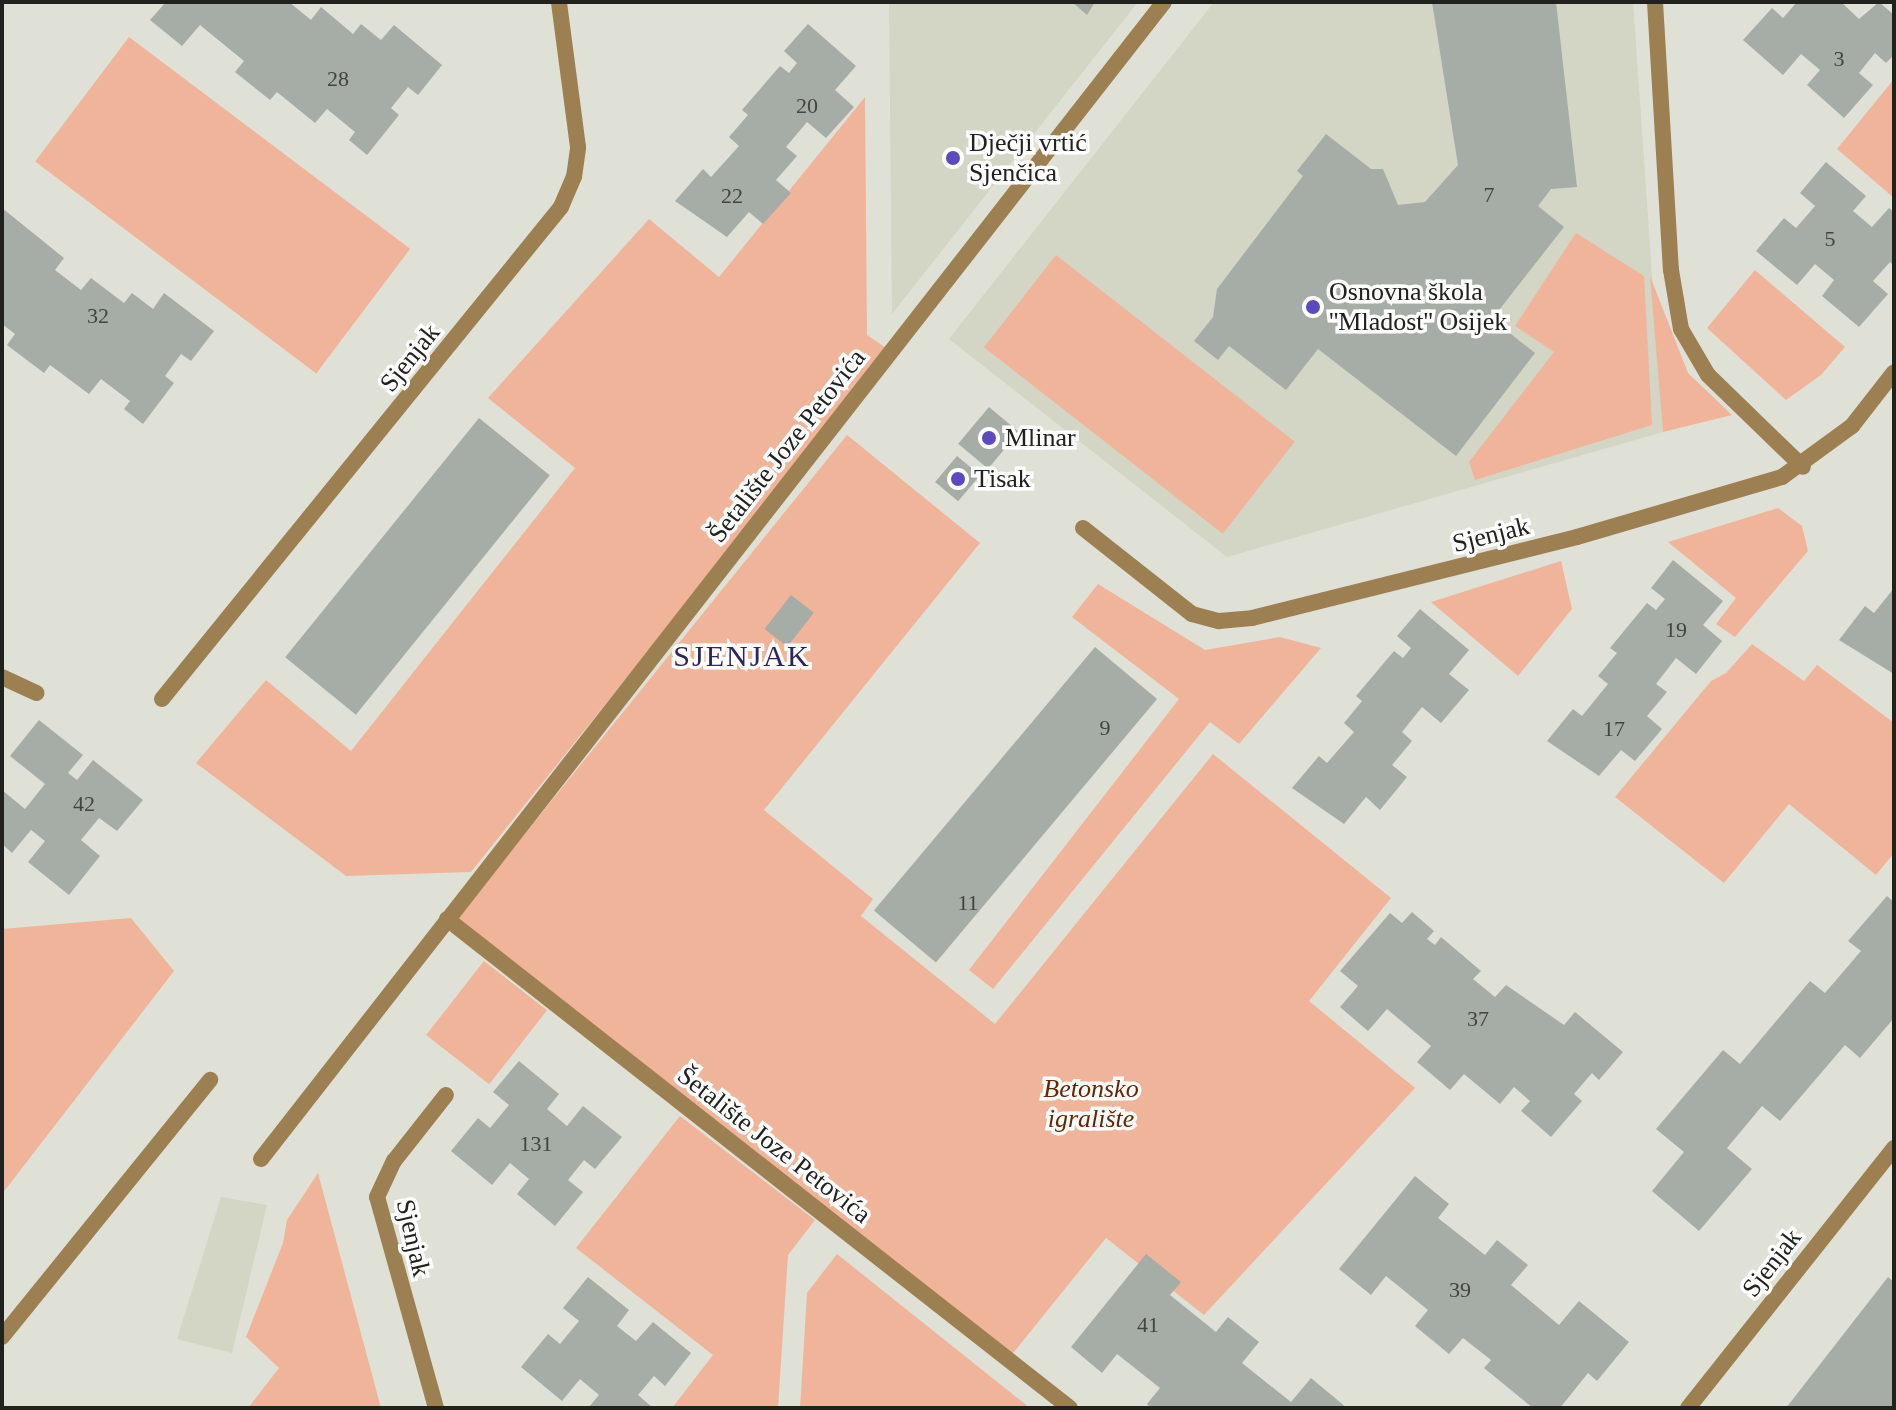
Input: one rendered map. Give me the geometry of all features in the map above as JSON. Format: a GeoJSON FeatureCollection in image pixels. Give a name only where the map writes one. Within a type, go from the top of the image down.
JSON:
{"type":"FeatureCollection","features":[{"type":"Feature","properties":{"kind":"street","name":"Sjenjak"},"geometry":{"type":"LineString","coordinates":[[162,699],[561,207],[574,177],[578,147],[559,2]]}},
{"type":"Feature","properties":{"kind":"street","name":"Šetalište Joze Petovića"},"geometry":{"type":"LineString","coordinates":[[261,1159],[1164,2]]}},
{"type":"Feature","properties":{"kind":"street"},"geometry":{"type":"LineString","coordinates":[[1655,2],[1671,270],[1681,329],[1708,375],[1803,467]]}},
{"type":"Feature","properties":{"kind":"street","name":"Sjenjak"},"geometry":{"type":"LineString","coordinates":[[1083,528],[1192,614],[1230,620],[1353,595],[1759,486],[1803,467],[1852,426],[1894,372]]}},
{"type":"Feature","properties":{"kind":"street"},"geometry":{"type":"LineString","coordinates":[[2,677],[36,693]]}},
{"type":"Feature","properties":{"kind":"street","name":"Šetalište Joze Petovića"},"geometry":{"type":"LineString","coordinates":[[447,919],[1070,1408]]}},
{"type":"Feature","properties":{"kind":"street"},"geometry":{"type":"LineString","coordinates":[[2,1337],[210,1080]]}},
{"type":"Feature","properties":{"kind":"street","name":"Sjenjak"},"geometry":{"type":"LineString","coordinates":[[436,1408],[377,1197],[394,1161],[446,1095]]}},
{"type":"Feature","properties":{"kind":"street","name":"Sjenjak"},"geometry":{"type":"LineString","coordinates":[[1688,1408],[1894,1148]]}},
{"type":"Feature","properties":{"kind":"shaded area","name":"Dječji vrtić Sjenčica"},"geometry":{"type":"Polygon","coordinates":[[[889,2],[1138,2],[892,314],[889,2]]]}},
{"type":"Feature","properties":{"kind":"shaded area","name":"Osnovna škola ''Mladost'' Osijek"},"geometry":{"type":"Polygon","coordinates":[[[1214,2],[1633,2],[1663,432],[1227,557],[949,339],[1214,2]]]}},
{"type":"Feature","properties":{"kind":"shaded area"},"geometry":{"type":"Polygon","coordinates":[[[221,1197],[267,1205],[232,1353],[177,1339],[221,1197]]]}},
{"type":"Feature","properties":{"kind":"green space"},"geometry":{"type":"Polygon","coordinates":[[[129,37],[410,249],[316,373],[35,162],[129,37]]]}},
{"type":"Feature","properties":{"kind":"green space"},"geometry":{"type":"Polygon","coordinates":[[[1894,79],[1894,198],[1837,149],[1894,79]]]}},
{"type":"Feature","properties":{"kind":"green space"},"geometry":{"type":"Polygon","coordinates":[[[865,97],[867,335],[889,350],[471,872],[346,876],[196,763],[266,680],[351,751],[575,468],[488,398],[649,219],[719,277],[865,97]]]}},
{"type":"Feature","properties":{"kind":"green space"},"geometry":{"type":"Polygon","coordinates":[[[1576,233],[1644,276],[1652,425],[1475,480],[1469,462],[1554,352],[1515,326],[1576,233]]]}},
{"type":"Feature","properties":{"kind":"green space"},"geometry":{"type":"Polygon","coordinates":[[[1056,255],[1295,442],[1223,534],[984,347],[1056,255]]]}},
{"type":"Feature","properties":{"kind":"green space"},"geometry":{"type":"Polygon","coordinates":[[[1755,270],[1845,347],[1821,375],[1786,400],[1707,328],[1755,270]]]}},
{"type":"Feature","properties":{"kind":"green space"},"geometry":{"type":"Polygon","coordinates":[[[1650,276],[1688,373],[1732,415],[1663,432],[1650,276]]]}},
{"type":"Feature","properties":{"kind":"green space","name":"Betonsko igralište"},"geometry":{"type":"Polygon","coordinates":[[[847,435],[980,543],[764,810],[873,899],[861,916],[995,1024],[1213,754],[1391,898],[1309,1001],[1415,1088],[1204,1315],[1106,1238],[1005,1363],[456,919],[847,435]]]}},
{"type":"Feature","properties":{"kind":"green space"},"geometry":{"type":"Polygon","coordinates":[[[1778,508],[1802,526],[1808,551],[1735,637],[1716,624],[1736,598],[1668,542],[1778,508]]]}},
{"type":"Feature","properties":{"kind":"green space"},"geometry":{"type":"Polygon","coordinates":[[[1561,561],[1572,609],[1518,676],[1431,602],[1561,561]]]}},
{"type":"Feature","properties":{"kind":"green space"},"geometry":{"type":"Polygon","coordinates":[[[1098,584],[1205,650],[1280,637],[1321,648],[1239,744],[1210,722],[993,989],[969,970],[1179,699],[1072,617],[1098,584]]]}},
{"type":"Feature","properties":{"kind":"green space"},"geometry":{"type":"Polygon","coordinates":[[[1752,644],[1804,681],[1817,665],[1894,723],[1894,853],[1876,875],[1789,804],[1724,883],[1615,797],[1711,681],[1726,673],[1752,644]]]}},
{"type":"Feature","properties":{"kind":"green space"},"geometry":{"type":"Polygon","coordinates":[[[131,918],[174,971],[2,1194],[2,929],[131,918]]]}},
{"type":"Feature","properties":{"kind":"green space"},"geometry":{"type":"Polygon","coordinates":[[[484,961],[547,1010],[489,1084],[426,1035],[484,961]]]}},
{"type":"Feature","properties":{"kind":"green space"},"geometry":{"type":"Polygon","coordinates":[[[680,1116],[815,1220],[788,1255],[778,1408],[672,1408],[713,1355],[576,1248],[680,1116]]]}},
{"type":"Feature","properties":{"kind":"green space"},"geometry":{"type":"Polygon","coordinates":[[[318,1173],[381,1408],[248,1408],[279,1368],[246,1337],[283,1243],[287,1220],[318,1173]]]}},
{"type":"Feature","properties":{"kind":"green space"},"geometry":{"type":"Polygon","coordinates":[[[837,1254],[1030,1408],[800,1408],[807,1293],[837,1254]]]}},
{"type":"Feature","properties":{"kind":"building"},"geometry":{"type":"Polygon","coordinates":[[[166,2],[289,2],[311,20],[321,7],[353,34],[361,24],[381,40],[394,25],[442,65],[418,95],[408,87],[391,108],[399,115],[367,155],[349,140],[355,132],[327,109],[315,123],[277,92],[270,100],[235,72],[244,61],[200,25],[182,46],[150,20],[166,2]]]}},
{"type":"Feature","properties":{"kind":"building"},"geometry":{"type":"Polygon","coordinates":[[[1072,2],[1095,2],[1087,15],[1072,2]]]}},
{"type":"Feature","properties":{"kind":"building"},"geometry":{"type":"Polygon","coordinates":[[[1432,2],[1556,2],[1577,187],[1551,189],[1538,206],[1564,227],[1492,319],[1535,353],[1456,456],[1318,349],[1286,390],[1229,346],[1218,360],[1194,341],[1213,317],[1217,289],[1303,176],[1297,171],[1326,134],[1371,169],[1383,169],[1398,205],[1425,202],[1458,165],[1432,2]]]}},
{"type":"Feature","properties":{"kind":"building"},"geometry":{"type":"Polygon","coordinates":[[[1797,2],[1841,2],[1859,19],[1879,2],[1894,15],[1894,55],[1886,63],[1875,53],[1859,73],[1873,85],[1844,118],[1807,85],[1820,70],[1801,54],[1783,75],[1743,40],[1772,8],[1783,18],[1797,2]]]}},
{"type":"Feature","properties":{"kind":"building"},"geometry":{"type":"Polygon","coordinates":[[[808,24],[856,66],[835,90],[854,107],[826,138],[807,122],[786,147],[797,156],[776,180],[791,193],[763,224],[749,212],[727,237],[675,201],[703,169],[711,177],[739,146],[729,137],[748,115],[742,110],[780,66],[789,73],[797,63],[784,51],[808,24]]]}},
{"type":"Feature","properties":{"kind":"building"},"geometry":{"type":"Polygon","coordinates":[[[1826,162],[1866,196],[1853,211],[1872,227],[1889,208],[1894,212],[1894,266],[1890,262],[1873,281],[1888,294],[1859,327],[1822,296],[1834,280],[1815,264],[1797,285],[1756,251],[1784,218],[1796,228],[1815,206],[1800,193],[1826,162]]]}},
{"type":"Feature","properties":{"kind":"building"},"geometry":{"type":"Polygon","coordinates":[[[2,208],[64,258],[55,270],[81,290],[91,278],[124,303],[132,293],[153,309],[164,293],[214,331],[191,361],[181,354],[165,376],[174,383],[143,424],[124,409],[130,401],[101,379],[89,394],[50,365],[44,373],[7,345],[15,334],[2,324],[2,208]]]}},
{"type":"Feature","properties":{"kind":"building","name":"Mlinar"},"geometry":{"type":"Polygon","coordinates":[[[989,407],[1019,432],[988,469],[958,444],[989,407]]]}},
{"type":"Feature","properties":{"kind":"building"},"geometry":{"type":"Polygon","coordinates":[[[479,418],[550,475],[356,715],[285,657],[479,418]]]}},
{"type":"Feature","properties":{"kind":"building","name":"Tisak"},"geometry":{"type":"Polygon","coordinates":[[[957,456],[980,475],[958,501],[935,482],[957,456]]]}},
{"type":"Feature","properties":{"kind":"building"},"geometry":{"type":"Polygon","coordinates":[[[1673,560],[1723,601],[1703,625],[1722,641],[1696,674],[1676,658],[1656,684],[1667,692],[1647,716],[1662,729],[1635,761],[1621,750],[1599,776],[1547,741],[1573,709],[1582,716],[1608,684],[1598,676],[1617,653],[1610,648],[1647,603],[1656,610],[1665,599],[1651,588],[1673,560]]]}},
{"type":"Feature","properties":{"kind":"building"},"geometry":{"type":"Polygon","coordinates":[[[1894,588],[1894,674],[1839,640],[1865,606],[1874,613],[1894,588]]]}},
{"type":"Feature","properties":{"kind":"building"},"geometry":{"type":"Polygon","coordinates":[[[791,595],[814,613],[787,647],[765,629],[791,595]]]}},
{"type":"Feature","properties":{"kind":"building"},"geometry":{"type":"Polygon","coordinates":[[[1420,609],[1469,650],[1449,674],[1469,690],[1441,723],[1422,707],[1402,732],[1412,741],[1392,765],[1407,777],[1380,810],[1366,797],[1344,824],[1292,788],[1319,756],[1327,763],[1354,732],[1344,723],[1362,701],[1356,696],[1394,651],[1403,658],[1411,648],[1397,636],[1420,609]]]}},
{"type":"Feature","properties":{"kind":"building"},"geometry":{"type":"Polygon","coordinates":[[[1095,647],[1157,699],[936,963],[874,911],[1095,647]]]}},
{"type":"Feature","properties":{"kind":"building"},"geometry":{"type":"Polygon","coordinates":[[[39,720],[83,755],[68,773],[77,780],[93,760],[143,800],[117,831],[99,818],[81,840],[100,856],[69,895],[28,862],[45,841],[31,830],[12,853],[2,844],[2,790],[25,809],[45,784],[10,756],[39,720]]]}},
{"type":"Feature","properties":{"kind":"building"},"geometry":{"type":"Polygon","coordinates":[[[1887,896],[1894,902],[1894,1018],[1860,1058],[1845,1045],[1780,1121],[1762,1106],[1727,1148],[1752,1169],[1699,1231],[1652,1191],[1684,1152],[1656,1129],[1723,1050],[1740,1064],[1810,981],[1825,993],[1861,951],[1848,941],[1887,896]]]}},
{"type":"Feature","properties":{"kind":"building"},"geometry":{"type":"Polygon","coordinates":[[[1412,912],[1434,931],[1427,939],[1435,945],[1441,937],[1481,971],[1473,979],[1495,997],[1506,985],[1564,1025],[1575,1012],[1623,1052],[1599,1080],[1592,1073],[1574,1094],[1582,1101],[1551,1137],[1521,1111],[1530,1101],[1514,1087],[1500,1104],[1464,1074],[1450,1090],[1417,1062],[1431,1046],[1387,1009],[1368,1031],[1340,1007],[1358,986],[1340,971],[1390,913],[1402,923],[1412,912]]]}},
{"type":"Feature","properties":{"kind":"building"},"geometry":{"type":"Polygon","coordinates":[[[519,1061],[559,1094],[547,1109],[567,1126],[583,1106],[622,1137],[595,1169],[584,1160],[568,1180],[583,1192],[555,1226],[517,1194],[529,1179],[510,1163],[492,1185],[451,1151],[478,1118],[490,1128],[509,1105],[493,1092],[519,1061]]]}},
{"type":"Feature","properties":{"kind":"building"},"geometry":{"type":"Polygon","coordinates":[[[1415,1176],[1449,1204],[1438,1218],[1485,1255],[1497,1240],[1528,1265],[1511,1285],[1559,1325],[1579,1301],[1629,1342],[1597,1381],[1588,1373],[1560,1408],[1533,1408],[1484,1368],[1491,1360],[1463,1338],[1449,1354],[1415,1326],[1428,1310],[1386,1276],[1371,1295],[1339,1269],[1415,1176]]]}},
{"type":"Feature","properties":{"kind":"building"},"geometry":{"type":"Polygon","coordinates":[[[1146,1254],[1181,1282],[1170,1295],[1216,1332],[1228,1317],[1259,1342],[1242,1363],[1291,1402],[1311,1378],[1347,1408],[1151,1408],[1147,1404],[1160,1388],[1117,1354],[1102,1373],[1071,1347],[1146,1254]]]}},
{"type":"Feature","properties":{"kind":"building"},"geometry":{"type":"Polygon","coordinates":[[[588,1277],[629,1310],[617,1326],[636,1341],[653,1322],[691,1353],[665,1386],[654,1376],[638,1395],[653,1408],[588,1408],[599,1395],[580,1379],[562,1401],[521,1367],[548,1334],[560,1344],[579,1321],[563,1308],[588,1277]]]}},
{"type":"Feature","properties":{"kind":"building"},"geometry":{"type":"Polygon","coordinates":[[[1888,1277],[1894,1282],[1894,1408],[1786,1408],[1888,1277]]]}},
{"type":"Feature","properties":{"kind":"place","name":"Dječji vrtić Sjenčica"},"geometry":{"type":"Point","coordinates":[953,158]}},
{"type":"Feature","properties":{"kind":"place","name":"Osnovna škola ''Mladost'' Osijek"},"geometry":{"type":"Point","coordinates":[1313,307]}},
{"type":"Feature","properties":{"kind":"place","name":"Mlinar"},"geometry":{"type":"Point","coordinates":[989,438]}},
{"type":"Feature","properties":{"kind":"place","name":"Tisak"},"geometry":{"type":"Point","coordinates":[958,479]}},
{"type":"Feature","properties":{"kind":"district","name":"SJENJAK"},"geometry":{"type":"Point","coordinates":[742,656]}}]}
